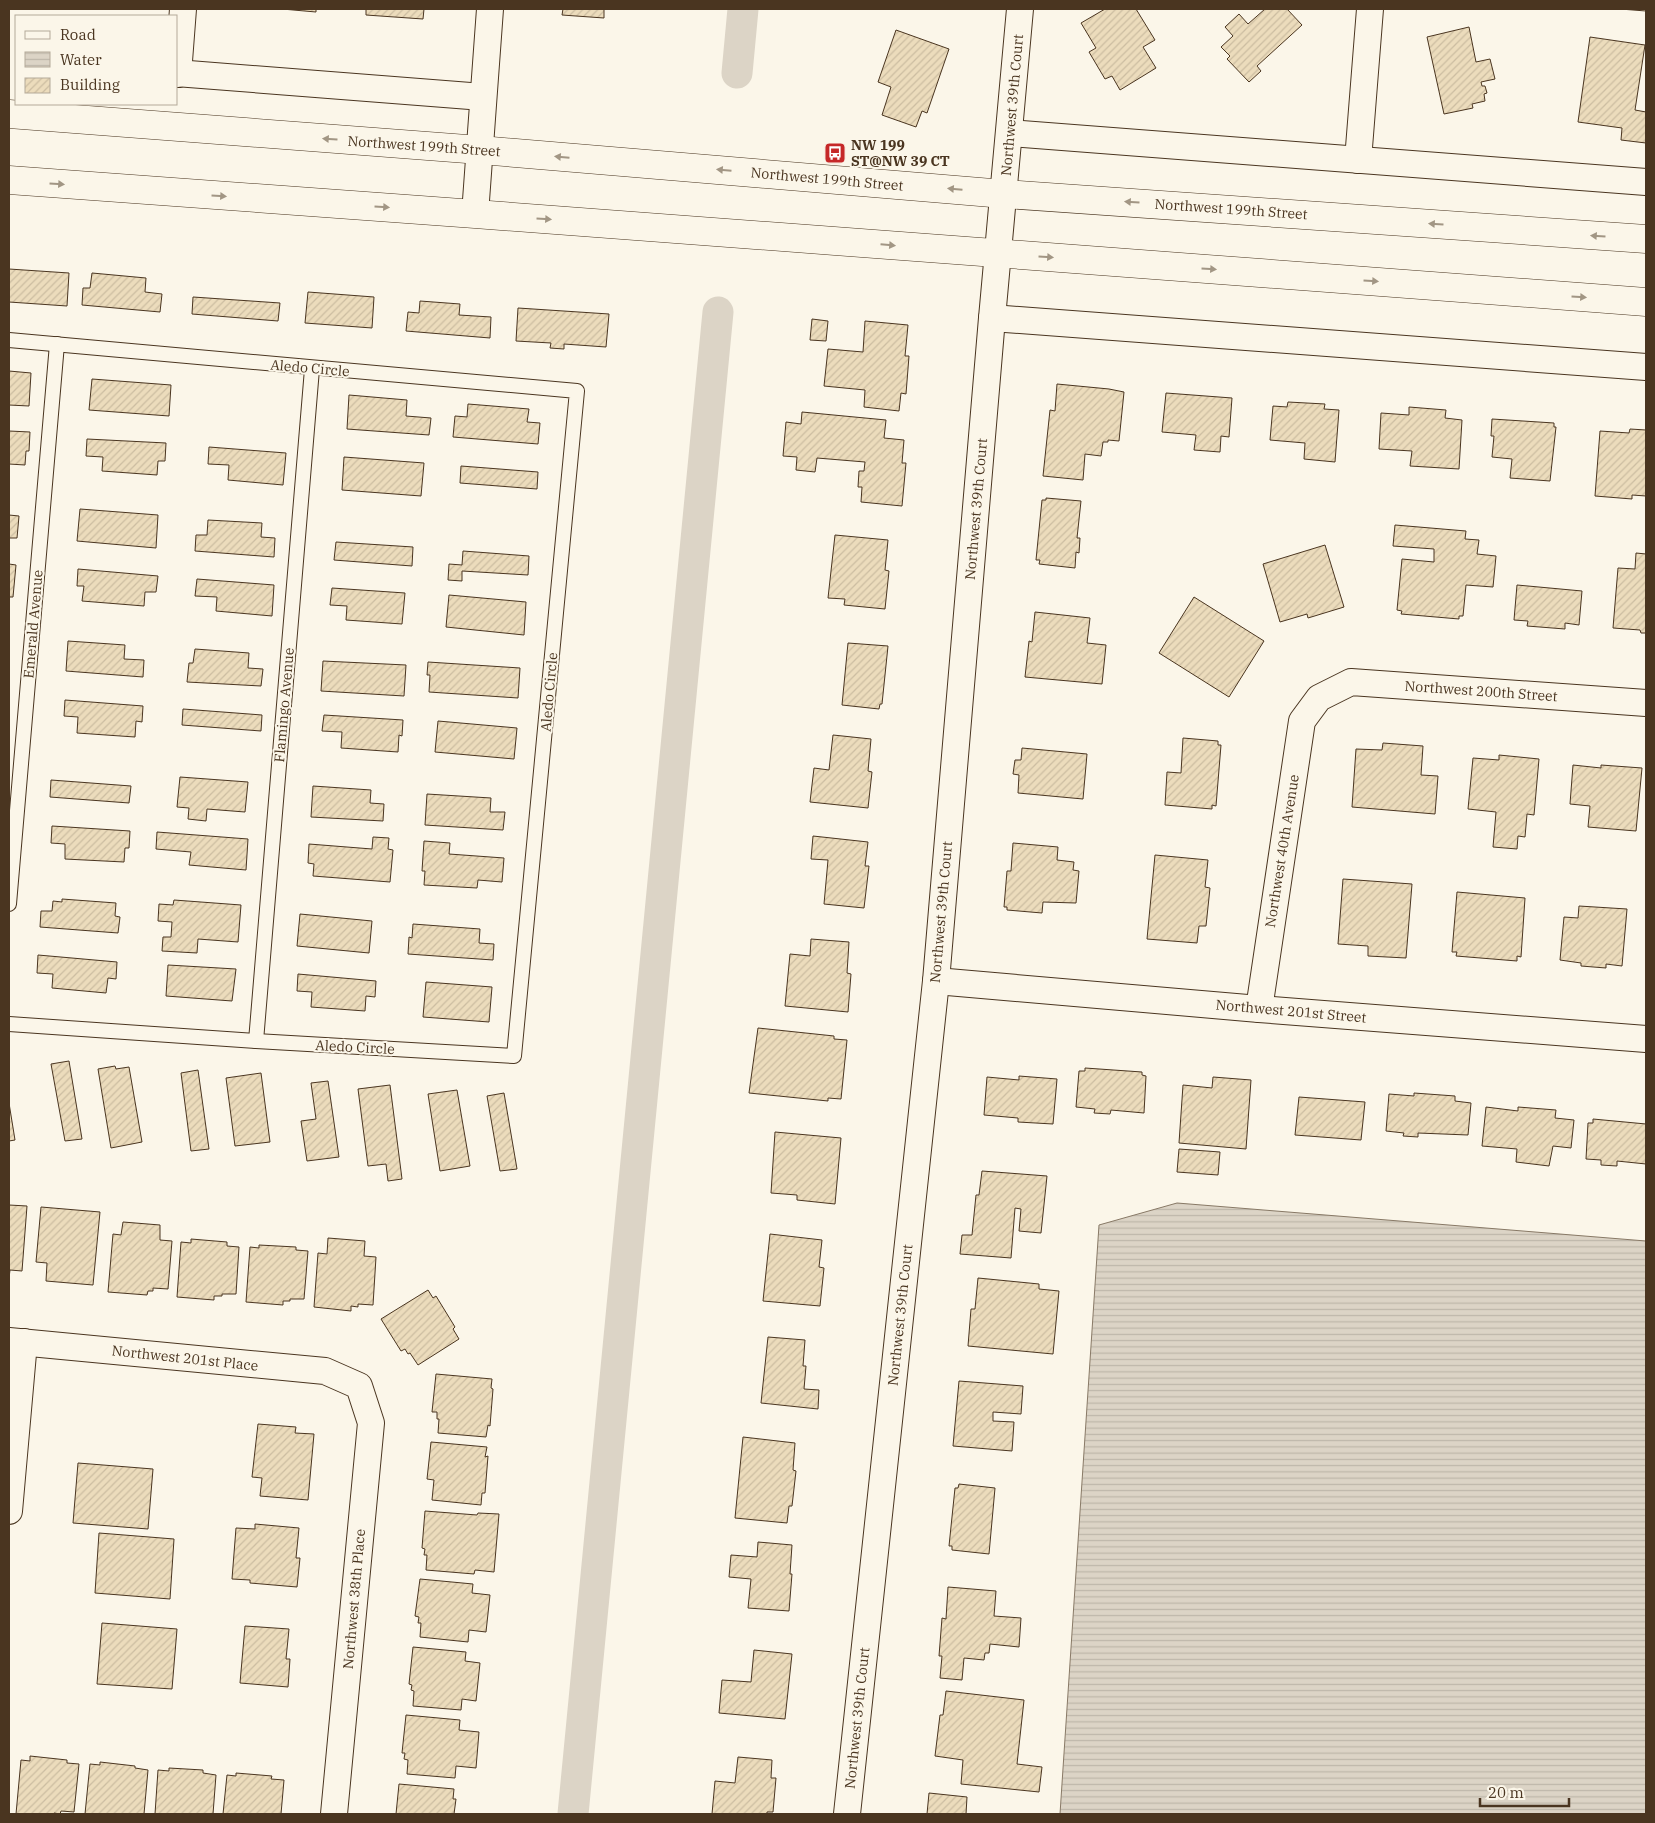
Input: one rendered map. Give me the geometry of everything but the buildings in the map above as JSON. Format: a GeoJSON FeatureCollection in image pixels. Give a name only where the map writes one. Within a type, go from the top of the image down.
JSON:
{"type":"FeatureCollection","features":[{"type":"Feature","properties":{"kind":"main road","name":"Northwest 199th Street"},"geometry":{"type":"LineString","coordinates":[[9,114],[480,150],[1004,194],[1646,239]]}},
{"type":"Feature","properties":{"kind":"main road"},"geometry":{"type":"LineString","coordinates":[[9,180],[1646,302]]}},
{"type":"Feature","properties":{"kind":"street"},"geometry":{"type":"LineString","coordinates":[[178,63],[183,9]]}},
{"type":"Feature","properties":{"kind":"street"},"geometry":{"type":"LineString","coordinates":[[475,214],[490,9]]}},
{"type":"Feature","properties":{"kind":"street","name":"Northwest 39th Court"},"geometry":{"type":"LineString","coordinates":[[847,1814],[936,981],[1020,9]]}},
{"type":"Feature","properties":{"kind":"street"},"geometry":{"type":"LineString","coordinates":[[1358,160],[1370,9]]}},
{"type":"Feature","properties":{"kind":"street"},"geometry":{"type":"LineString","coordinates":[[178,74],[483,97]]}},
{"type":"Feature","properties":{"kind":"street"},"geometry":{"type":"LineString","coordinates":[[1010,133],[1646,182]]}},
{"type":"Feature","properties":{"kind":"street"},"geometry":{"type":"LineString","coordinates":[[992,318],[1646,367]]}},
{"type":"Feature","properties":{"kind":"street","name":"Northwest 200th Street"},"geometry":{"type":"LineString","coordinates":[[1319,698],[1351,682],[1646,703]]}},
{"type":"Feature","properties":{"kind":"street","name":"Northwest 40th Avenue"},"geometry":{"type":"LineString","coordinates":[[1258,1009],[1302,721],[1319,698]]}},
{"type":"Feature","properties":{"kind":"street","name":"Northwest 201st Street"},"geometry":{"type":"LineString","coordinates":[[936,981],[1258,1009],[1646,1039]]}},
{"type":"Feature","properties":{"kind":"street"},"geometry":{"type":"LineString","coordinates":[[9,1511],[16,1341]]}},
{"type":"Feature","properties":{"kind":"street","name":"Northwest 201st Place"},"geometry":{"type":"LineString","coordinates":[[16,1341],[325,1371],[359,1386]]}},
{"type":"Feature","properties":{"kind":"street","name":"Northwest 38th Place"},"geometry":{"type":"LineString","coordinates":[[334,1814],[371,1423],[359,1386]]}},
{"type":"Feature","properties":{"kind":"lane","name":"Aledo Circle"},"geometry":{"type":"LineString","coordinates":[[9,340],[312,369],[577,391],[514,1056],[9,1024]]}},
{"type":"Feature","properties":{"kind":"lane","name":"Emerald Avenue"},"geometry":{"type":"LineString","coordinates":[[9,904],[57,344]]}},
{"type":"Feature","properties":{"kind":"lane","name":"Flamingo Avenue"},"geometry":{"type":"LineString","coordinates":[[256,1041],[312,369]]}},
{"type":"Feature","properties":{"kind":"water"},"geometry":{"type":"Polygon","coordinates":[[[1177,1203],[1646,1241],[1646,1814],[1060,1814],[1099,1225],[1177,1203]]]}},
{"type":"Feature","properties":{"kind":"waterway"},"geometry":{"type":"LineString","coordinates":[[737,73],[743,9]]}},
{"type":"Feature","properties":{"kind":"waterway"},"geometry":{"type":"LineString","coordinates":[[573,1814],[718,312]]}},
{"type":"Feature","properties":{"kind":"place","name":"NW 199 ST@NW 39 CT"},"geometry":{"type":"Point","coordinates":[835,153]}}]}
